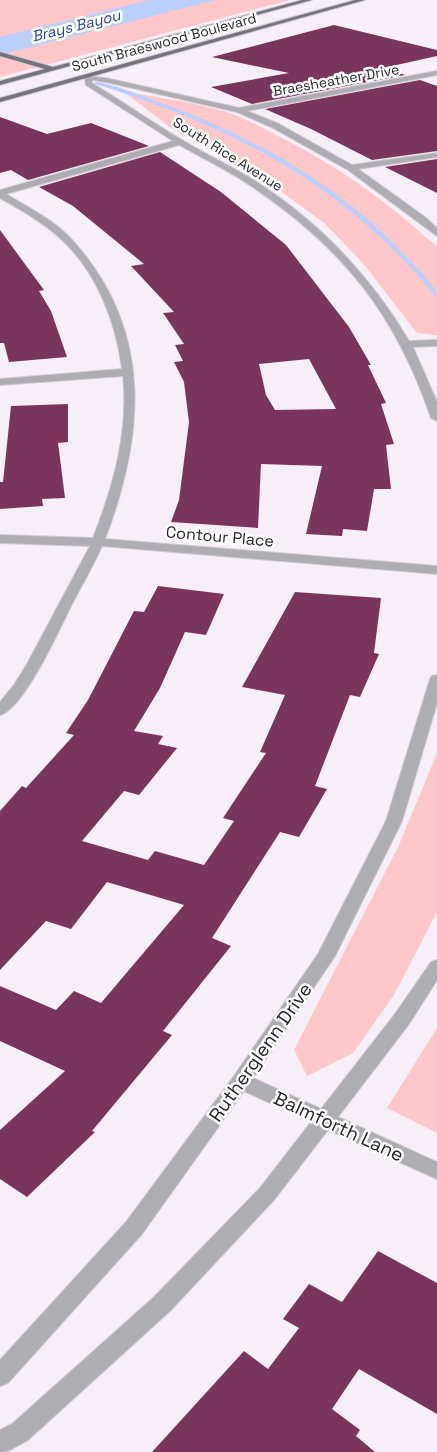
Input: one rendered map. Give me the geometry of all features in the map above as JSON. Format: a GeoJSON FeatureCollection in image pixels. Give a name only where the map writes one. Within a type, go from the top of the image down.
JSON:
{"type":"FeatureCollection","features":[{"type":"Feature","properties":{"kind":"main road","name":"South Braeswood Boulevard"},"geometry":{"type":"LineString","coordinates":[[0,82],[55,69],[309,0]]}},
{"type":"Feature","properties":{"kind":"main road","name":"South Braeswood Boulevard"},"geometry":{"type":"LineString","coordinates":[[0,100],[87,78],[362,0]]}},
{"type":"Feature","properties":{"kind":"main road","name":"South Rice Avenue"},"geometry":{"type":"LineString","coordinates":[[0,54],[87,78]]}},
{"type":"Feature","properties":{"kind":"street","name":"Braesheather Drive"},"geometry":{"type":"LineString","coordinates":[[239,110],[437,73]]}},
{"type":"Feature","properties":{"kind":"street","name":"South Rice Avenue"},"geometry":{"type":"LineString","coordinates":[[437,233],[422,219],[351,168],[276,126],[239,110],[106,80],[87,78],[88,84],[126,106],[179,142],[257,186],[322,236],[384,306],[407,344],[429,392],[437,418]]}},
{"type":"Feature","properties":{"kind":"street"},"geometry":{"type":"LineString","coordinates":[[0,193],[179,142]]}},
{"type":"Feature","properties":{"kind":"street"},"geometry":{"type":"LineString","coordinates":[[351,168],[437,155]]}},
{"type":"Feature","properties":{"kind":"street"},"geometry":{"type":"LineString","coordinates":[[0,193],[43,220],[70,243],[92,269],[109,297],[121,332],[129,372],[130,422],[112,506],[97,542],[22,685],[0,711]]}},
{"type":"Feature","properties":{"kind":"street"},"geometry":{"type":"LineString","coordinates":[[407,344],[437,343]]}},
{"type":"Feature","properties":{"kind":"street"},"geometry":{"type":"LineString","coordinates":[[0,382],[129,372]]}},
{"type":"Feature","properties":{"kind":"street","name":"Contour Place"},"geometry":{"type":"LineString","coordinates":[[0,539],[97,542],[437,570]]}},
{"type":"Feature","properties":{"kind":"street","name":"Rutherglenn Drive"},"geometry":{"type":"LineString","coordinates":[[0,1376],[134,1228],[242,1081],[326,956],[394,820],[437,678]]}},
{"type":"Feature","properties":{"kind":"street"},"geometry":{"type":"LineString","coordinates":[[0,1443],[20,1432],[162,1304],[267,1194],[402,1019],[437,966]]}},
{"type":"Feature","properties":{"kind":"street","name":"Balmforth Lane"},"geometry":{"type":"LineString","coordinates":[[242,1081],[437,1171]]}},
{"type":"Feature","properties":{"kind":"shaded area"},"geometry":{"type":"Polygon","coordinates":[[[0,0],[290,0],[0,77],[0,0]]]}},
{"type":"Feature","properties":{"kind":"shaded area"},"geometry":{"type":"Polygon","coordinates":[[[123,91],[205,106],[239,117],[319,158],[380,199],[437,247],[437,335],[417,333],[362,262],[324,223],[282,192],[171,128],[123,91]]]}},
{"type":"Feature","properties":{"kind":"shaded area"},"geometry":{"type":"Polygon","coordinates":[[[437,753],[437,912],[394,995],[353,1053],[307,1076],[294,1050],[398,847],[437,753]]]}},
{"type":"Feature","properties":{"kind":"shaded area"},"geometry":{"type":"Polygon","coordinates":[[[437,1028],[437,1133],[387,1108],[437,1028]]]}},
{"type":"Feature","properties":{"kind":"water","name":"Brays Bayou"},"geometry":{"type":"Polygon","coordinates":[[[149,0],[216,0],[0,55],[0,37],[149,0]]]}},
{"type":"Feature","properties":{"kind":"building"},"geometry":{"type":"Polygon","coordinates":[[[334,25],[437,50],[437,56],[383,68],[405,75],[252,104],[211,87],[289,73],[212,57],[334,25]]]}},
{"type":"Feature","properties":{"kind":"building"},"geometry":{"type":"Polygon","coordinates":[[[420,80],[437,86],[437,151],[372,160],[311,129],[265,109],[420,80]]]}},
{"type":"Feature","properties":{"kind":"building"},"geometry":{"type":"Polygon","coordinates":[[[0,117],[47,134],[91,123],[149,146],[28,180],[11,170],[0,173],[0,117]]]}},
{"type":"Feature","properties":{"kind":"building"},"geometry":{"type":"Polygon","coordinates":[[[160,152],[221,192],[286,245],[349,327],[371,365],[368,365],[386,403],[381,404],[394,444],[386,445],[391,489],[374,489],[367,531],[343,529],[342,536],[306,534],[322,466],[261,464],[258,528],[171,522],[179,500],[189,422],[184,382],[174,362],[183,361],[175,345],[184,344],[163,313],[174,312],[131,266],[144,264],[73,206],[39,187],[160,152]],[[309,359],[259,364],[266,395],[275,410],[336,409],[309,359]]]}},
{"type":"Feature","properties":{"kind":"building"},"geometry":{"type":"Polygon","coordinates":[[[437,159],[437,193],[385,167],[437,159]]]}},
{"type":"Feature","properties":{"kind":"building"},"geometry":{"type":"Polygon","coordinates":[[[0,230],[44,290],[39,291],[51,311],[67,357],[9,362],[4,343],[0,343],[0,230]]]}},
{"type":"Feature","properties":{"kind":"building"},"geometry":{"type":"Polygon","coordinates":[[[68,404],[68,442],[58,443],[65,498],[42,499],[43,506],[0,509],[0,482],[3,482],[11,406],[68,404]]]}},
{"type":"Feature","properties":{"kind":"building"},"geometry":{"type":"Polygon","coordinates":[[[158,586],[224,594],[206,635],[185,632],[160,688],[134,731],[163,736],[158,744],[177,748],[139,795],[124,791],[82,841],[148,860],[155,851],[204,865],[234,821],[223,818],[266,753],[260,752],[285,695],[242,687],[295,592],[381,598],[374,653],[379,654],[360,697],[350,695],[315,786],[327,789],[299,837],[280,832],[212,938],[231,946],[163,1031],[172,1035],[92,1131],[95,1132],[27,1197],[0,1179],[0,1130],[65,1071],[0,1041],[0,986],[56,1010],[74,991],[101,1003],[184,905],[107,882],[71,929],[46,921],[0,970],[0,811],[22,786],[26,788],[74,735],[66,733],[88,700],[134,611],[144,612],[158,586]]]}},
{"type":"Feature","properties":{"kind":"building"},"geometry":{"type":"Polygon","coordinates":[[[378,1251],[437,1283],[437,1414],[359,1369],[332,1409],[360,1430],[356,1436],[375,1452],[152,1452],[244,1351],[268,1369],[299,1328],[283,1319],[309,1284],[342,1302],[378,1251]]]}},
{"type":"Feature","properties":{"kind":"waterway"},"geometry":{"type":"LineString","coordinates":[[96,83],[135,95],[212,125],[285,163],[320,185],[352,209],[397,250],[437,295]]}}]}
